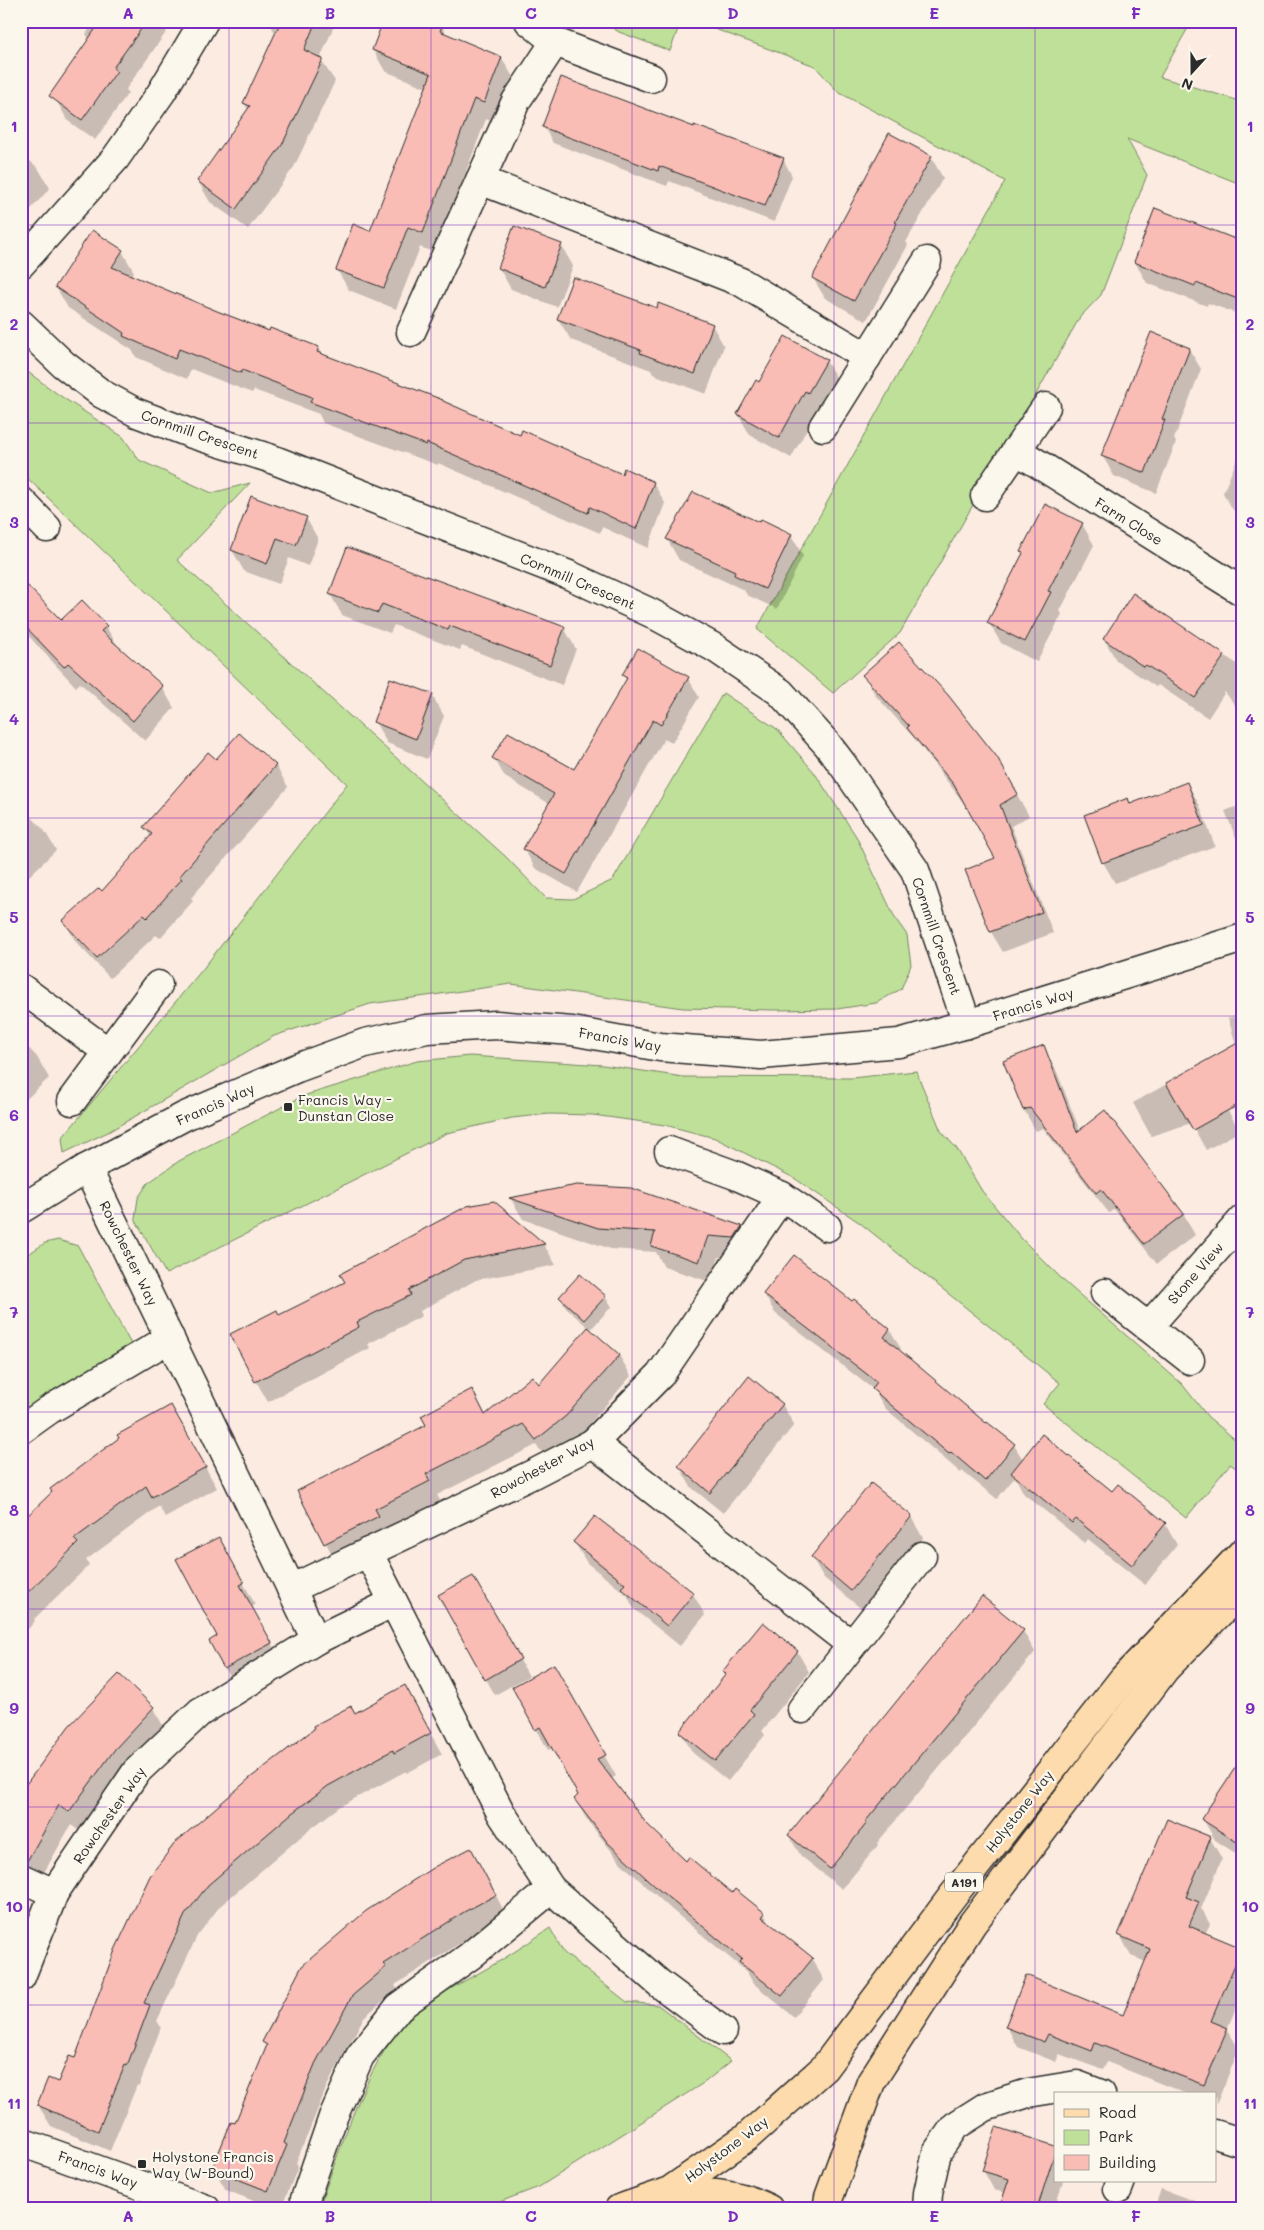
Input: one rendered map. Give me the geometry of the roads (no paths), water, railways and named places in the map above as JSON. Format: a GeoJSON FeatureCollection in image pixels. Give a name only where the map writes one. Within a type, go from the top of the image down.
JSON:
{"type":"FeatureCollection","features":[{"type":"Feature","properties":{"kind":"main road","name":"Holystone Way"},"geometry":{"type":"LineString","coordinates":[[619,2209],[668,2192],[747,2137],[824,2068],[951,1898],[1123,1679],[1243,1552]]}},
{"type":"Feature","properties":{"kind":"main road","name":"A191"},"geometry":{"type":"LineString","coordinates":[[827,2209],[829,2197],[872,2082],[972,1924],[1165,1669],[1243,1589]]}},
{"type":"Feature","properties":{"kind":"main road","name":"Holystone Way"},"geometry":{"type":"LineString","coordinates":[[668,2192],[710,2191],[751,2200],[769,2209]]}},
{"type":"Feature","properties":{"kind":"street"},"geometry":{"type":"LineString","coordinates":[[21,264],[115,159],[161,93],[204,21]]}},
{"type":"Feature","properties":{"kind":"street"},"geometry":{"type":"LineString","coordinates":[[529,21],[555,42],[651,78]]}},
{"type":"Feature","properties":{"kind":"street"},"geometry":{"type":"LineString","coordinates":[[411,332],[516,101],[555,42]]}},
{"type":"Feature","properties":{"kind":"street"},"geometry":{"type":"LineString","coordinates":[[480,180],[741,282],[867,357]]}},
{"type":"Feature","properties":{"kind":"street"},"geometry":{"type":"LineString","coordinates":[[823,427],[927,261]]}},
{"type":"Feature","properties":{"kind":"street","name":"Cornmill Crescent"},"geometry":{"type":"LineString","coordinates":[[21,324],[71,370],[102,394],[137,412],[192,434],[278,462],[569,575],[651,613],[699,639],[780,692],[843,764],[915,870],[967,1024]]}},
{"type":"Feature","properties":{"kind":"street"},"geometry":{"type":"LineString","coordinates":[[985,496],[1046,407]]}},
{"type":"Feature","properties":{"kind":"street","name":"Farm Close"},"geometry":{"type":"LineString","coordinates":[[1016,450],[1243,592]]}},
{"type":"Feature","properties":{"kind":"street"},"geometry":{"type":"LineString","coordinates":[[21,501],[47,528]]}},
{"type":"Feature","properties":{"kind":"street","name":"Francis Way"},"geometry":{"type":"LineString","coordinates":[[21,1209],[87,1168],[185,1116],[296,1068],[365,1043],[427,1029],[496,1025],[572,1031],[660,1047],[761,1055],[899,1043],[967,1024],[1243,938]]}},
{"type":"Feature","properties":{"kind":"street"},"geometry":{"type":"LineString","coordinates":[[72,1101],[158,985]]}},
{"type":"Feature","properties":{"kind":"street"},"geometry":{"type":"LineString","coordinates":[[21,988],[108,1052]]}},
{"type":"Feature","properties":{"kind":"street"},"geometry":{"type":"LineString","coordinates":[[669,1152],[735,1176],[782,1196],[827,1227]]}},
{"type":"Feature","properties":{"kind":"street","name":"Rowchester Way"},"geometry":{"type":"LineString","coordinates":[[87,1168],[316,1640]]}},
{"type":"Feature","properties":{"kind":"street","name":"Rowchester Way"},"geometry":{"type":"LineString","coordinates":[[291,1589],[534,1474],[593,1443],[660,1375],[782,1196]]}},
{"type":"Feature","properties":{"kind":"street","name":"Stone View"},"geometry":{"type":"LineString","coordinates":[[1148,1327],[1243,1219]]}},
{"type":"Feature","properties":{"kind":"street"},"geometry":{"type":"LineString","coordinates":[[1105,1293],[1190,1360]]}},
{"type":"Feature","properties":{"kind":"street"},"geometry":{"type":"LineString","coordinates":[[21,1430],[49,1410],[170,1338]]}},
{"type":"Feature","properties":{"kind":"street"},"geometry":{"type":"LineString","coordinates":[[593,1443],[852,1645]]}},
{"type":"Feature","properties":{"kind":"street"},"geometry":{"type":"LineString","coordinates":[[368,1552],[392,1603],[501,1813],[551,1889],[660,1984],[723,2031]]}},
{"type":"Feature","properties":{"kind":"street"},"geometry":{"type":"LineString","coordinates":[[802,1709],[922,1556]]}},
{"type":"Feature","properties":{"kind":"street","name":"Rowchester Way"},"geometry":{"type":"LineString","coordinates":[[21,1977],[54,1894],[136,1772],[200,1712],[316,1640],[392,1603]]}},
{"type":"Feature","properties":{"kind":"street"},"geometry":{"type":"LineString","coordinates":[[21,1878],[54,1894]]}},
{"type":"Feature","properties":{"kind":"street"},"geometry":{"type":"LineString","coordinates":[[305,2199],[333,2117],[360,2056],[399,2007],[470,1956],[551,1889]]}},
{"type":"Feature","properties":{"kind":"street"},"geometry":{"type":"LineString","coordinates":[[927,2209],[928,2194],[937,2152],[955,2126],[985,2107],[1028,2093],[1089,2089]]}},
{"type":"Feature","properties":{"kind":"street"},"geometry":{"type":"LineString","coordinates":[[1216,2134],[1243,2143]]}},
{"type":"Feature","properties":{"kind":"street","name":"Francis Way"},"geometry":{"type":"LineString","coordinates":[[21,2142],[172,2203],[206,2209]]}},
{"type":"Feature","properties":{"kind":"place","name":"Francis Way - Dunstan Close"},"geometry":{"type":"Point","coordinates":[288,1107]}},
{"type":"Feature","properties":{"kind":"place","name":"Holystone Francis Way (W-Bound)"},"geometry":{"type":"Point","coordinates":[142,2164]}}]}
